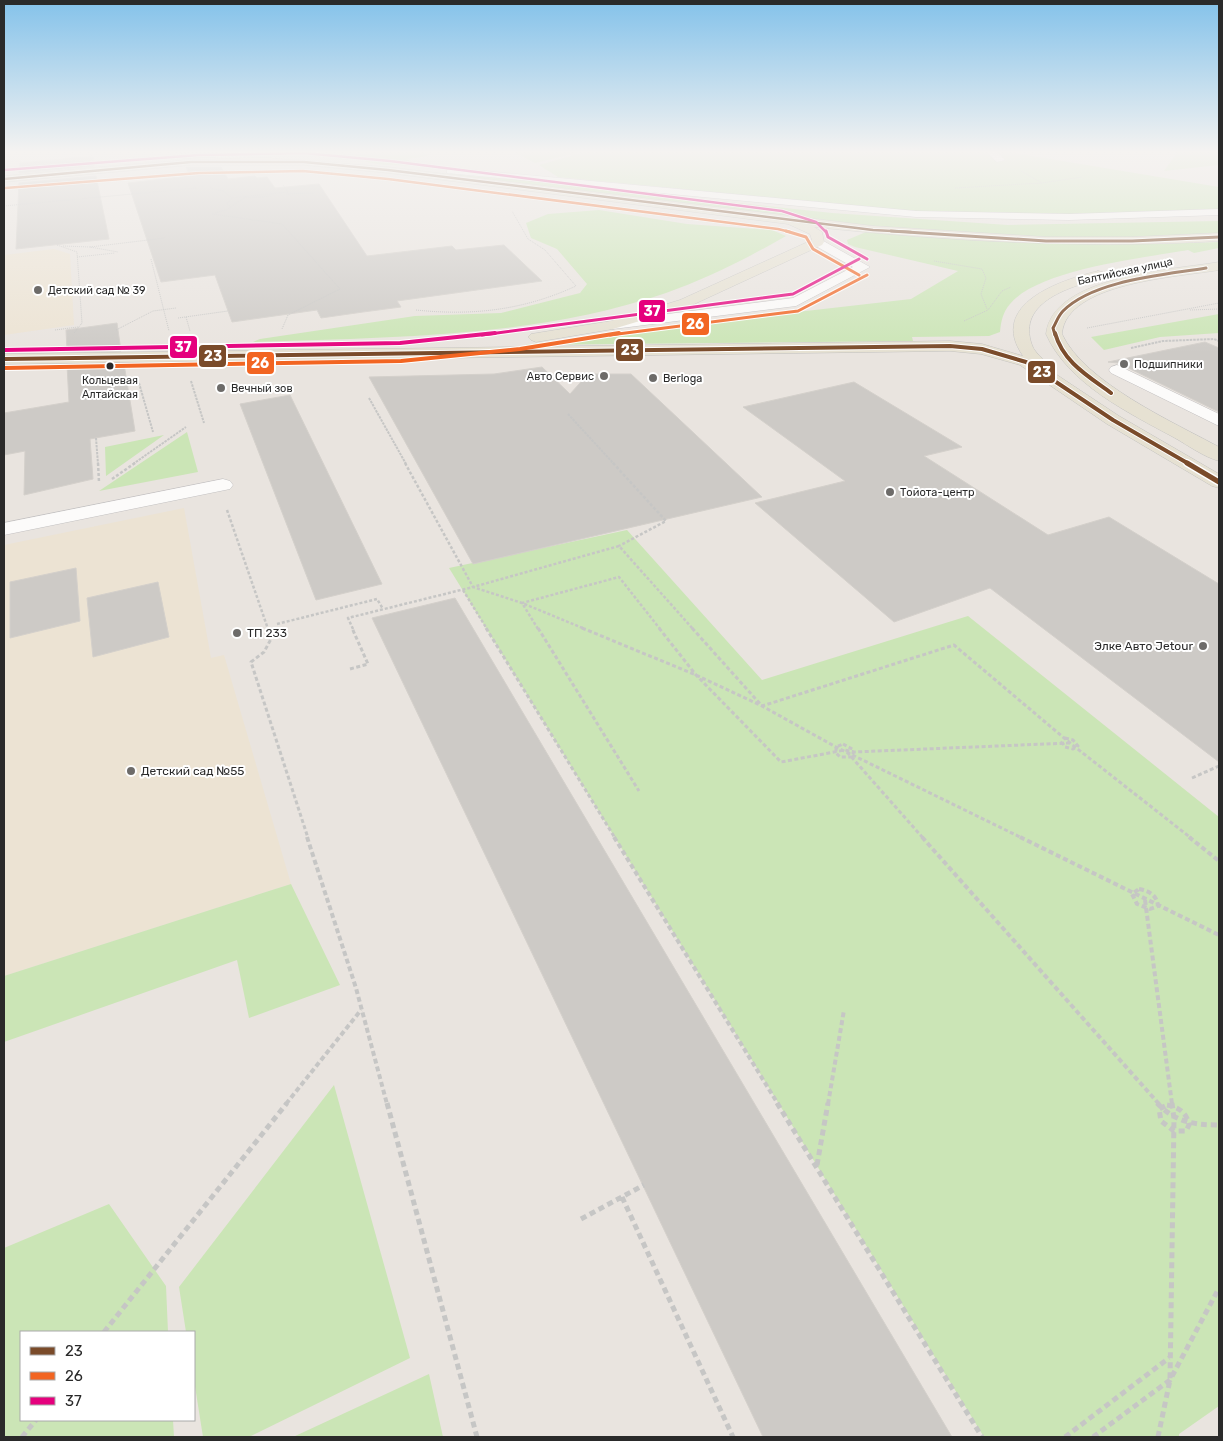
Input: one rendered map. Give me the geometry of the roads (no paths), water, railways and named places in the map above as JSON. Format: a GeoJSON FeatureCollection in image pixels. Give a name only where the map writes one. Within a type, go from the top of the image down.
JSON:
{"type":"FeatureCollection","features":[{"type":"Feature","properties":{"kind":"main road"},"geometry":{"type":"LineString","coordinates":[[766,218],[1007,240],[1138,240],[1219,237]]}},
{"type":"Feature","properties":{"kind":"main road"},"geometry":{"type":"LineString","coordinates":[[401,352],[519,340],[613,325],[686,303],[818,242],[819,236],[810,229],[780,220]]}},
{"type":"Feature","properties":{"kind":"main road","name":"Балтийская улица"},"geometry":{"type":"LineString","coordinates":[[1050,378],[1023,344],[1023,318],[1030,305],[1049,293],[1075,281],[1215,259]]}},
{"type":"Feature","properties":{"kind":"main road","name":"Балтийская улица"},"geometry":{"type":"LineString","coordinates":[[1215,259],[1104,289],[1078,299],[1064,311],[1056,324],[1054,334],[1058,346],[1080,370],[1110,392],[1144,413],[1219,455]]}},
{"type":"Feature","properties":{"kind":"main road"},"geometry":{"type":"LineString","coordinates":[[4,359],[401,352],[950,346],[1005,354],[1026,362],[1113,420],[1219,482]]}},
{"type":"Feature","properties":{"kind":"street"},"geometry":{"type":"LineString","coordinates":[[613,325],[796,302],[863,267],[818,242]]}},
{"type":"Feature","properties":{"kind":"street"},"geometry":{"type":"LineString","coordinates":[[1117,370],[1219,421]]}},
{"type":"Feature","properties":{"kind":"street"},"geometry":{"type":"LineString","coordinates":[[4,529],[224,494]]}},
{"type":"Feature","properties":{"kind":"place","name":"Детский сад № 39"},"geometry":{"type":"Point","coordinates":[38,290]}},
{"type":"Feature","properties":{"kind":"place","name":"Подшипники"},"geometry":{"type":"Point","coordinates":[1124,364]}},
{"type":"Feature","properties":{"kind":"place","name":"Кольцевая Алтайская"},"geometry":{"type":"Point","coordinates":[110,366]}},
{"type":"Feature","properties":{"kind":"place","name":"Авто Сервис"},"geometry":{"type":"Point","coordinates":[604,376]}},
{"type":"Feature","properties":{"kind":"place","name":"Berloga"},"geometry":{"type":"Point","coordinates":[653,378]}},
{"type":"Feature","properties":{"kind":"place","name":"Вечный зов"},"geometry":{"type":"Point","coordinates":[221,388]}},
{"type":"Feature","properties":{"kind":"place","name":"Тойота-центр"},"geometry":{"type":"Point","coordinates":[890,492]}},
{"type":"Feature","properties":{"kind":"place","name":"ТП 233"},"geometry":{"type":"Point","coordinates":[237,633]}},
{"type":"Feature","properties":{"kind":"place","name":"Элке Авто Jetour"},"geometry":{"type":"Point","coordinates":[1203,646]}},
{"type":"Feature","properties":{"kind":"place","name":"Детский сад №55"},"geometry":{"type":"Point","coordinates":[131,771]}}]}
